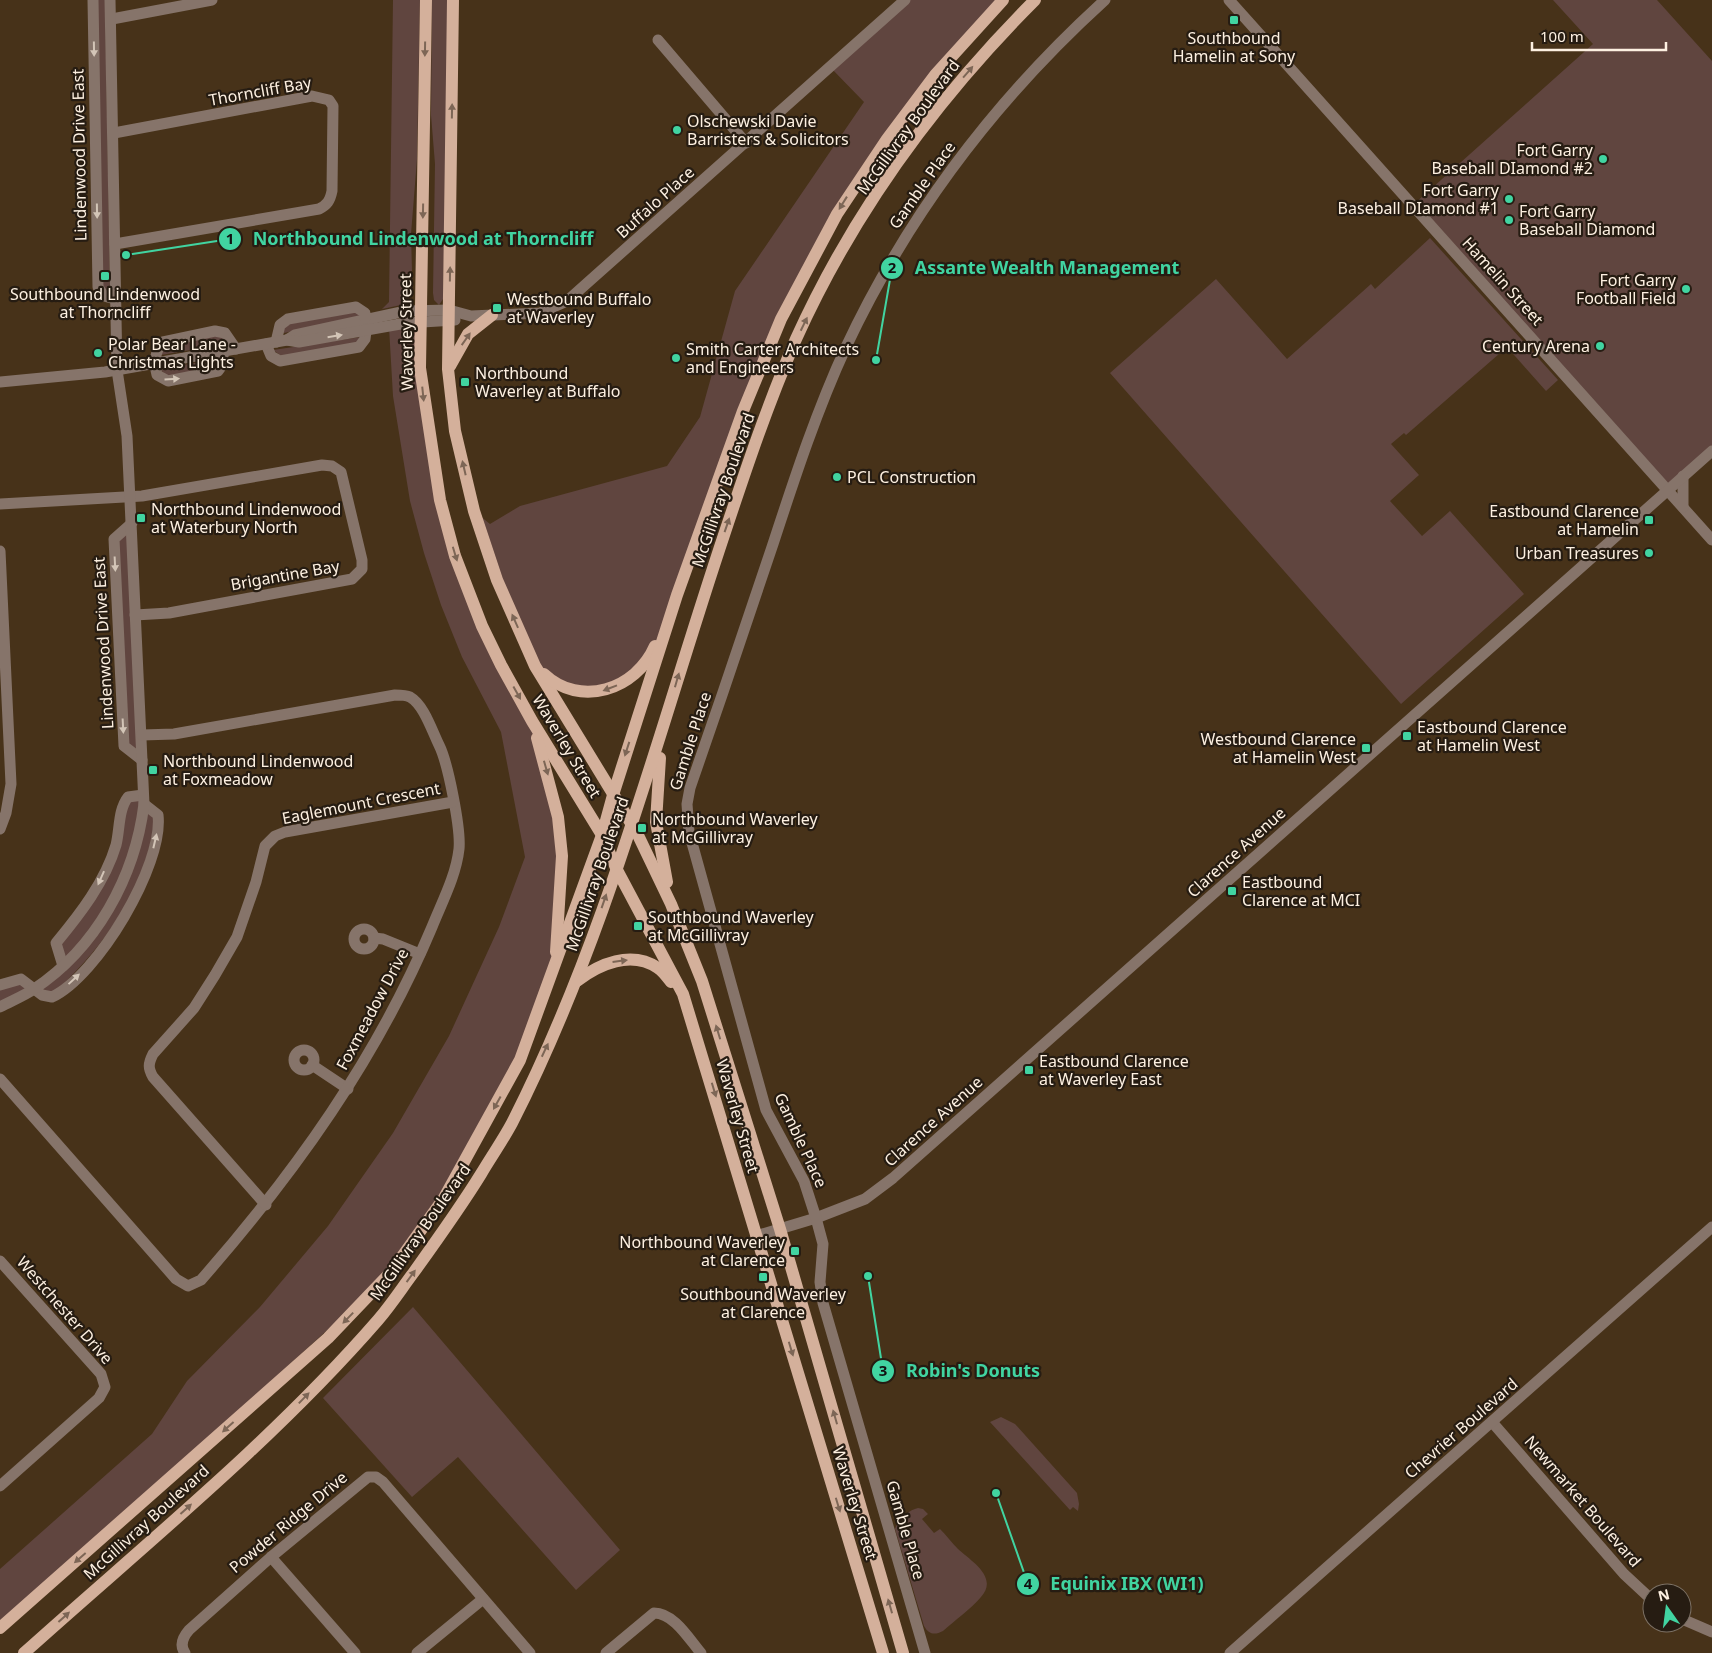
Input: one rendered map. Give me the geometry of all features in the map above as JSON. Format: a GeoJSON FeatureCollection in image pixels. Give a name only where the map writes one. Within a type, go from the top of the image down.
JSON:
{"type":"FeatureCollection","features":[{"type":"Feature","properties":{"kind":"main road","name":"Waverley Street"},"geometry":{"type":"LineString","coordinates":[[426,0],[420,368],[440,500],[455,556],[482,626],[532,721],[602,835],[616,868],[683,994],[883,1653]]}},
{"type":"Feature","properties":{"kind":"main road","name":"Waverley Street"},"geometry":{"type":"LineString","coordinates":[[453,0],[448,369],[455,430],[474,511],[497,580],[535,666],[632,825],[671,904],[702,981],[780,1229],[903,1653]]}},
{"type":"Feature","properties":{"kind":"main road","name":"McGillivray Boulevard"},"geometry":{"type":"LineString","coordinates":[[0,1628],[328,1338],[391,1272],[444,1198],[520,1060],[554,971],[602,835],[613,794],[677,596],[763,358],[820,243],[852,190],[912,104],[962,43],[1002,0]]}},
{"type":"Feature","properties":{"kind":"main road","name":"McGillivray Boulevard"},"geometry":{"type":"LineString","coordinates":[[26,1652],[263,1440],[380,1318],[459,1209],[510,1126],[577,980],[632,825],[664,727],[687,646],[758,435],[798,336],[819,293],[867,209],[909,147],[968,71],[1035,0]]}},
{"type":"Feature","properties":{"kind":"main road"},"geometry":{"type":"LineString","coordinates":[[448,369],[468,334],[492,315]]}},
{"type":"Feature","properties":{"kind":"main road"},"geometry":{"type":"LineString","coordinates":[[535,666],[552,682],[571,691],[586,693],[614,688],[629,678],[652,653],[677,596]]}},
{"type":"Feature","properties":{"kind":"main road"},"geometry":{"type":"LineString","coordinates":[[532,721],[558,817],[562,856],[554,971]]}},
{"type":"Feature","properties":{"kind":"main road"},"geometry":{"type":"LineString","coordinates":[[664,727],[656,792],[656,822],[671,904]]}},
{"type":"Feature","properties":{"kind":"main road"},"geometry":{"type":"LineString","coordinates":[[577,980],[592,970],[615,961],[636,959],[658,967],[683,994]]}},
{"type":"Feature","properties":{"kind":"street","name":"Lindenwood Drive East"},"geometry":{"type":"LineString","coordinates":[[93,0],[98,286],[104,296],[115,299]]}},
{"type":"Feature","properties":{"kind":"street","name":"Lindenwood Drive East"},"geometry":{"type":"LineString","coordinates":[[0,1007],[34,990],[63,966],[96,928],[115,898],[130,866],[141,831],[143,799],[142,735],[132,523],[127,436],[117,370],[112,19],[110,0]]}},
{"type":"Feature","properties":{"kind":"street"},"geometry":{"type":"LineString","coordinates":[[112,19],[212,0]]}},
{"type":"Feature","properties":{"kind":"street","name":"Buffalo Place"},"geometry":{"type":"LineString","coordinates":[[421,317],[540,313],[567,301],[905,0]]}},
{"type":"Feature","properties":{"kind":"street","name":"Gamble Place"},"geometry":{"type":"LineString","coordinates":[[925,1653],[822,1303],[820,1282],[823,1244],[816,1218],[804,1181],[766,1110],[689,832],[687,804],[690,788],[807,440],[861,316],[908,234],[970,145],[1032,72],[1105,0]]}},
{"type":"Feature","properties":{"kind":"street","name":"Hamelin Street"},"geometry":{"type":"LineString","coordinates":[[1229,0],[1712,540]]}},
{"type":"Feature","properties":{"kind":"street"},"geometry":{"type":"LineString","coordinates":[[658,40],[746,142]]}},
{"type":"Feature","properties":{"kind":"street","name":"Thorncliff Bay"},"geometry":{"type":"LineString","coordinates":[[114,133],[312,96],[329,100],[333,106],[332,192],[331,199],[325,206],[319,209],[114,244]]}},
{"type":"Feature","properties":{"kind":"street"},"geometry":{"type":"LineString","coordinates":[[365,318],[364,313],[356,307],[288,319],[280,325],[271,356],[280,361],[359,347],[365,339],[366,331]]}},
{"type":"Feature","properties":{"kind":"street"},"geometry":{"type":"LineString","coordinates":[[276,342],[295,335],[365,318],[421,317]]}},
{"type":"Feature","properties":{"kind":"street"},"geometry":{"type":"LineString","coordinates":[[0,382],[117,370],[276,342],[299,342],[406,323],[421,317]]}},
{"type":"Feature","properties":{"kind":"street"},"geometry":{"type":"LineString","coordinates":[[223,352],[223,364],[218,371],[168,381],[157,375],[154,363],[157,349],[162,342],[215,332],[225,333],[236,349]]}},
{"type":"Feature","properties":{"kind":"street","name":"Clarence Avenue"},"geometry":{"type":"LineString","coordinates":[[756,1236],[816,1218],[865,1199],[894,1178],[1712,451]]}},
{"type":"Feature","properties":{"kind":"street","name":"Brigantine Bay"},"geometry":{"type":"LineString","coordinates":[[130,496],[322,465],[332,466],[341,472],[362,568],[352,579],[341,582],[169,613],[135,615]]}},
{"type":"Feature","properties":{"kind":"street"},"geometry":{"type":"LineString","coordinates":[[1683,476],[1683,507]]}},
{"type":"Feature","properties":{"kind":"street"},"geometry":{"type":"LineString","coordinates":[[0,504],[130,496]]}},
{"type":"Feature","properties":{"kind":"street","name":"Lindenwood Drive East"},"geometry":{"type":"LineString","coordinates":[[132,523],[114,539],[124,746],[142,760]]}},
{"type":"Feature","properties":{"kind":"street"},"geometry":{"type":"LineString","coordinates":[[0,551],[2,630],[11,784],[6,813],[0,829]]}},
{"type":"Feature","properties":{"kind":"street","name":"Foxmeadow Drive"},"geometry":{"type":"LineString","coordinates":[[0,1079],[182,1284],[188,1286],[201,1280],[266,1205],[348,1089],[420,954],[456,862],[458,833],[444,753],[418,705],[409,697],[395,694],[174,734],[142,735]]}},
{"type":"Feature","properties":{"kind":"street"},"geometry":{"type":"LineString","coordinates":[[0,985],[21,978],[42,995],[52,997],[77,977],[107,944],[122,921],[146,872],[159,823],[158,816],[143,799],[128,797],[123,804],[115,846],[94,894],[56,943],[63,966]]}},
{"type":"Feature","properties":{"kind":"street","name":"Eaglemount Crescent"},"geometry":{"type":"LineString","coordinates":[[266,1205],[153,1077],[148,1063],[153,1054],[194,1008],[237,937],[268,841],[274,836],[285,832],[453,802]]}},
{"type":"Feature","properties":{"kind":"street"},"geometry":{"type":"LineString","coordinates":[[374,938],[383,939],[420,954]]}},
{"type":"Feature","properties":{"kind":"street"},"geometry":{"type":"LineString","coordinates":[[312,1065],[348,1089]]}},
{"type":"Feature","properties":{"kind":"street","name":"Chevrier Boulevard"},"geometry":{"type":"LineString","coordinates":[[1230,1653],[1712,1227]]}},
{"type":"Feature","properties":{"kind":"street","name":"Westchester Drive"},"geometry":{"type":"LineString","coordinates":[[0,1261],[101,1374],[105,1387],[99,1398],[0,1486]]}},
{"type":"Feature","properties":{"kind":"street","name":"Newmarket Boulevard"},"geometry":{"type":"LineString","coordinates":[[1492,1422],[1624,1574],[1642,1591]]}},
{"type":"Feature","properties":{"kind":"street","name":"Powder Ridge Drive"},"geometry":{"type":"LineString","coordinates":[[185,1653],[182,1650],[182,1639],[189,1630],[271,1557],[368,1477],[376,1478],[383,1482],[483,1599]]}},
{"type":"Feature","properties":{"kind":"street"},"geometry":{"type":"LineString","coordinates":[[271,1557],[356,1653]]}},
{"type":"Feature","properties":{"kind":"street"},"geometry":{"type":"LineString","coordinates":[[417,1653],[483,1599],[530,1653]]}},
{"type":"Feature","properties":{"kind":"street"},"geometry":{"type":"LineString","coordinates":[[606,1653],[654,1613],[663,1613],[670,1617],[701,1653]]}},
{"type":"Feature","properties":{"kind":"street"},"geometry":{"type":"LineString","coordinates":[[1692,1623],[1712,1632]]}},
{"type":"Feature","properties":{"kind":"shaded area"},"geometry":{"type":"Polygon","coordinates":[[[96,0],[105,0],[110,293],[102,288],[96,0]]]}},
{"type":"Feature","properties":{"kind":"shaded area"},"geometry":{"type":"Polygon","coordinates":[[[393,0],[420,0],[417,159],[411,234],[412,271],[408,272],[409,298],[401,305],[382,309],[389,302],[393,0]]]}},
{"type":"Feature","properties":{"kind":"shaded area"},"geometry":{"type":"Polygon","coordinates":[[[432,0],[450,0],[443,299],[439,305],[434,300],[433,293],[435,164],[431,115],[432,0]]]}},
{"type":"Feature","properties":{"kind":"shaded area"},"geometry":{"type":"Polygon","coordinates":[[[905,0],[1003,0],[935,75],[801,278],[652,653],[629,678],[586,693],[535,666],[474,511],[490,524],[520,506],[667,466],[700,417],[735,291],[864,102],[831,68],[905,0]]]}},
{"type":"Feature","properties":{"kind":"shaded area"},"geometry":{"type":"Polygon","coordinates":[[[1553,0],[1657,0],[1712,61],[1712,451],[1668,490],[1413,205],[1593,44],[1553,0]]]}},
{"type":"Feature","properties":{"kind":"shaded area"},"geometry":{"type":"Polygon","coordinates":[[[1430,238],[1558,380],[1546,391],[1507,347],[1406,435],[1404,433],[1391,444],[1419,475],[1390,501],[1422,536],[1450,511],[1524,594],[1401,704],[1110,373],[1216,279],[1287,359],[1371,284],[1375,289],[1430,238]]]}},
{"type":"Feature","properties":{"kind":"shaded area"},"geometry":{"type":"Polygon","coordinates":[[[355,311],[361,317],[284,333],[282,329],[286,324],[355,311]]]}},
{"type":"Feature","properties":{"kind":"shaded area"},"geometry":{"type":"Polygon","coordinates":[[[421,318],[420,368],[455,556],[532,721],[558,817],[554,971],[520,1060],[444,1198],[391,1272],[0,1628],[0,1569],[152,1434],[187,1381],[260,1307],[328,1226],[393,1133],[449,1036],[499,927],[525,857],[501,732],[462,657],[441,605],[410,501],[393,396],[389,327],[421,318]]]}},
{"type":"Feature","properties":{"kind":"shaded area"},"geometry":{"type":"Polygon","coordinates":[[[218,335],[222,336],[226,344],[161,355],[163,347],[218,335]]]}},
{"type":"Feature","properties":{"kind":"shaded area"},"geometry":{"type":"Polygon","coordinates":[[[361,337],[360,342],[283,357],[273,350],[361,337]]]}},
{"type":"Feature","properties":{"kind":"shaded area"},"geometry":{"type":"Polygon","coordinates":[[[218,359],[218,366],[167,377],[160,369],[218,359]]]}},
{"type":"Feature","properties":{"kind":"shaded area"},"geometry":{"type":"Polygon","coordinates":[[[132,523],[142,760],[129,752],[114,539],[132,523]]]}},
{"type":"Feature","properties":{"kind":"shaded area"},"geometry":{"type":"Polygon","coordinates":[[[143,795],[154,815],[154,828],[150,845],[135,887],[112,926],[85,962],[53,994],[34,990],[0,1007],[0,985],[11,980],[34,989],[63,966],[57,951],[115,846],[123,804],[143,795]]]}},
{"type":"Feature","properties":{"kind":"shaded area"},"geometry":{"type":"Polygon","coordinates":[[[413,1307],[620,1550],[576,1590],[458,1457],[412,1497],[323,1398],[413,1307]]]}},
{"type":"Feature","properties":{"kind":"shaded area"},"geometry":{"type":"Polygon","coordinates":[[[1001,1417],[1015,1424],[1077,1493],[1078,1511],[1073,1507],[1070,1510],[990,1422],[1001,1417]]]}},
{"type":"Feature","properties":{"kind":"shaded area"},"geometry":{"type":"Polygon","coordinates":[[[918,1508],[923,1509],[928,1514],[922,1519],[934,1533],[940,1529],[958,1549],[976,1564],[985,1576],[987,1583],[986,1590],[972,1606],[943,1631],[935,1634],[930,1633],[924,1626],[895,1529],[904,1515],[918,1508]]]}},
{"type":"Feature","properties":{"kind":"place","name":"Southbound Hamelin at Sony"},"geometry":{"type":"Point","coordinates":[1234,20]}},
{"type":"Feature","properties":{"kind":"place","name":"Olschewski Davie Barristers & Solicitors"},"geometry":{"type":"Point","coordinates":[677,130]}},
{"type":"Feature","properties":{"kind":"place","name":"Fort Garry Baseball DIamond #2"},"geometry":{"type":"Point","coordinates":[1603,159]}},
{"type":"Feature","properties":{"kind":"place","name":"Fort Garry Baseball DIamond #1"},"geometry":{"type":"Point","coordinates":[1509,199]}},
{"type":"Feature","properties":{"kind":"place","name":"Fort Garry Baseball Diamond"},"geometry":{"type":"Point","coordinates":[1509,220]}},
{"type":"Feature","properties":{"kind":"place","name":"Northbound Lindenwood at Thorncliff"},"geometry":{"type":"Point","coordinates":[126,255]}},
{"type":"Feature","properties":{"kind":"place","name":"Southbound Lindenwood at Thorncliff"},"geometry":{"type":"Point","coordinates":[105,276]}},
{"type":"Feature","properties":{"kind":"place","name":"Fort Garry Football Field"},"geometry":{"type":"Point","coordinates":[1686,289]}},
{"type":"Feature","properties":{"kind":"place","name":"Westbound Buffalo at Waverley"},"geometry":{"type":"Point","coordinates":[497,308]}},
{"type":"Feature","properties":{"kind":"place","name":"Century Arena"},"geometry":{"type":"Point","coordinates":[1600,346]}},
{"type":"Feature","properties":{"kind":"place","name":"Polar Bear Lane - Christmas Lights"},"geometry":{"type":"Point","coordinates":[98,353]}},
{"type":"Feature","properties":{"kind":"place","name":"Smith Carter Architects and Engineers"},"geometry":{"type":"Point","coordinates":[676,358]}},
{"type":"Feature","properties":{"kind":"place","name":"Assante Wealth Management"},"geometry":{"type":"Point","coordinates":[876,360]}},
{"type":"Feature","properties":{"kind":"place","name":"Northbound Waverley at Buffalo"},"geometry":{"type":"Point","coordinates":[465,382]}},
{"type":"Feature","properties":{"kind":"place","name":"PCL Construction"},"geometry":{"type":"Point","coordinates":[837,477]}},
{"type":"Feature","properties":{"kind":"place","name":"Northbound Lindenwood at Waterbury North"},"geometry":{"type":"Point","coordinates":[141,518]}},
{"type":"Feature","properties":{"kind":"place","name":"Eastbound Clarence at Hamelin"},"geometry":{"type":"Point","coordinates":[1649,520]}},
{"type":"Feature","properties":{"kind":"place","name":"Urban Treasures"},"geometry":{"type":"Point","coordinates":[1649,553]}},
{"type":"Feature","properties":{"kind":"place","name":"Eastbound Clarence at Hamelin West"},"geometry":{"type":"Point","coordinates":[1407,736]}},
{"type":"Feature","properties":{"kind":"place","name":"Westbound Clarence at Hamelin West"},"geometry":{"type":"Point","coordinates":[1366,748]}},
{"type":"Feature","properties":{"kind":"place","name":"Northbound Lindenwood at Foxmeadow"},"geometry":{"type":"Point","coordinates":[153,770]}},
{"type":"Feature","properties":{"kind":"place","name":"Northbound Waverley at McGillivray"},"geometry":{"type":"Point","coordinates":[642,828]}},
{"type":"Feature","properties":{"kind":"place","name":"Eastbound Clarence at MCI"},"geometry":{"type":"Point","coordinates":[1232,891]}},
{"type":"Feature","properties":{"kind":"place","name":"Southbound Waverley at McGillivray"},"geometry":{"type":"Point","coordinates":[638,926]}},
{"type":"Feature","properties":{"kind":"place","name":"Eastbound Clarence at Waverley East"},"geometry":{"type":"Point","coordinates":[1029,1070]}},
{"type":"Feature","properties":{"kind":"place","name":"Northbound Waverley at Clarence"},"geometry":{"type":"Point","coordinates":[795,1251]}},
{"type":"Feature","properties":{"kind":"place","name":"Robin's Donuts"},"geometry":{"type":"Point","coordinates":[868,1276]}},
{"type":"Feature","properties":{"kind":"place","name":"Southbound Waverley at Clarence"},"geometry":{"type":"Point","coordinates":[763,1277]}},
{"type":"Feature","properties":{"kind":"place","name":"Equinix IBX (WI1)"},"geometry":{"type":"Point","coordinates":[996,1493]}}]}
